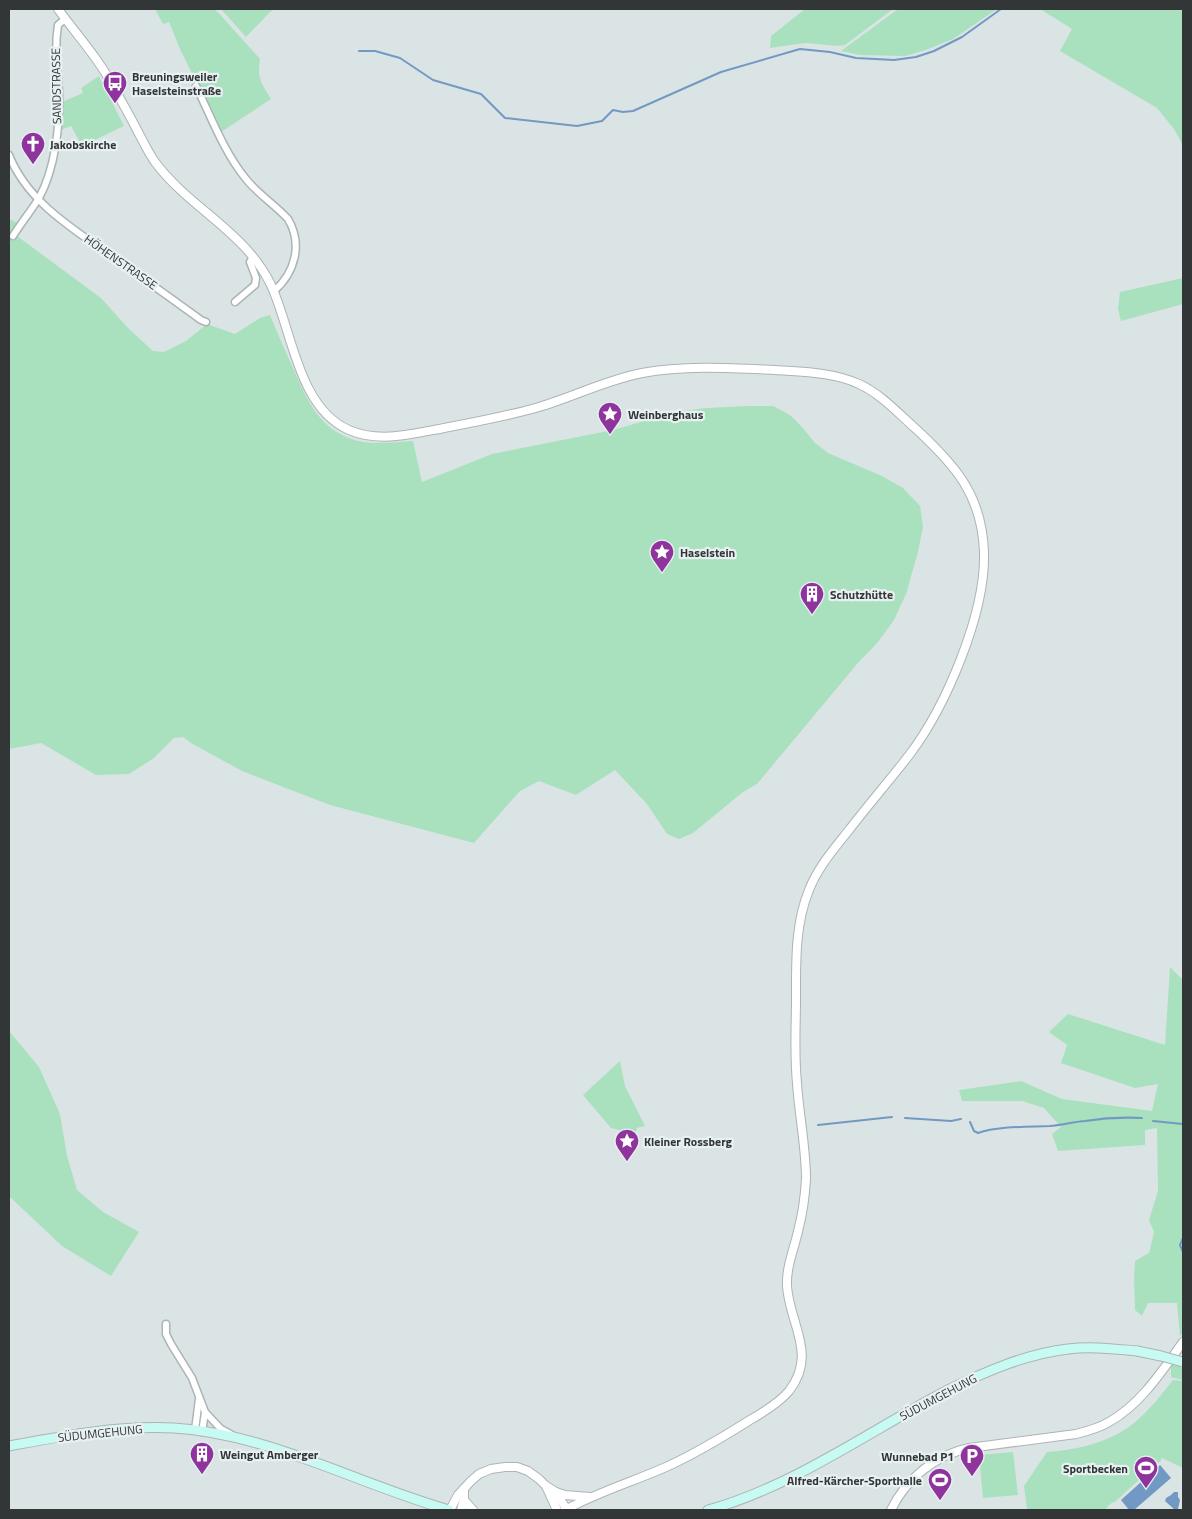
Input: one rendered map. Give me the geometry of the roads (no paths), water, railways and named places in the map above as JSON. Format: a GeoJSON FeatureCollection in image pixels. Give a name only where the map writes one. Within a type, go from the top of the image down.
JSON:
{"type":"FeatureCollection","features":[{"type":"Feature","properties":{"kind":"main road","name":"SÜDUMGEHUNG"},"geometry":{"type":"LineString","coordinates":[[708,1510],[751,1495],[791,1477],[976,1376],[1036,1354],[1101,1347],[1136,1351],[1183,1362]]}},
{"type":"Feature","properties":{"kind":"main road","name":"SÜDUMGEHUNG"},"geometry":{"type":"LineString","coordinates":[[9,1446],[116,1429],[166,1428],[198,1431],[240,1439],[277,1449],[398,1494],[449,1510]]}},
{"type":"Feature","properties":{"kind":"street"},"geometry":{"type":"LineString","coordinates":[[58,9],[104,71],[155,162],[175,185],[233,235],[264,271],[274,291],[306,384],[318,406],[326,416],[339,426],[368,437],[386,437],[414,433],[502,417],[638,374],[671,369],[726,368],[814,373],[842,377],[859,384],[892,407],[946,457],[972,496],[982,532],[984,548],[982,584],[973,624],[948,690],[912,752],[822,864],[808,892],[802,911],[797,946],[795,1064],[806,1159],[806,1182],[801,1222],[787,1278],[787,1292],[802,1350],[798,1377],[790,1390],[781,1399],[730,1433],[668,1466],[590,1497],[566,1510],[556,1492]]}},
{"type":"Feature","properties":{"kind":"street","name":"SANDSTRASSE"},"geometry":{"type":"LineString","coordinates":[[14,236],[38,199],[49,171],[57,133],[59,94],[55,46],[58,25],[65,19]]}},
{"type":"Feature","properties":{"kind":"street"},"geometry":{"type":"LineString","coordinates":[[196,86],[240,170],[247,180],[288,219],[293,227],[297,245],[293,265],[285,280],[274,291]]}},
{"type":"Feature","properties":{"kind":"street","name":"HÖHENSTRASSE"},"geometry":{"type":"LineString","coordinates":[[9,155],[28,190],[68,225],[206,322]]}},
{"type":"Feature","properties":{"kind":"street"},"geometry":{"type":"LineString","coordinates":[[236,302],[255,285],[256,278],[250,262],[253,256]]}},
{"type":"Feature","properties":{"kind":"street"},"geometry":{"type":"LineString","coordinates":[[166,1324],[166,1334],[192,1378],[205,1412],[221,1429],[240,1439]]}},
{"type":"Feature","properties":{"kind":"street"},"geometry":{"type":"LineString","coordinates":[[891,1510],[916,1475],[938,1458],[953,1451],[1076,1434],[1109,1422],[1137,1400],[1154,1381],[1183,1342]]}},
{"type":"Feature","properties":{"kind":"street"},"geometry":{"type":"LineString","coordinates":[[198,1431],[199,1395]]}},
{"type":"Feature","properties":{"kind":"street"},"geometry":{"type":"LineString","coordinates":[[198,1431],[205,1412]]}},
{"type":"Feature","properties":{"kind":"street"},"geometry":{"type":"LineString","coordinates":[[449,1510],[458,1495],[471,1480],[491,1469],[504,1467],[528,1471],[556,1492],[566,1495],[590,1497]]}},
{"type":"Feature","properties":{"kind":"street"},"geometry":{"type":"LineString","coordinates":[[546,1486],[557,1510]]}},
{"type":"Feature","properties":{"kind":"street"},"geometry":{"type":"LineString","coordinates":[[460,1510],[464,1500],[464,1489]]}},
{"type":"Feature","properties":{"kind":"street"},"geometry":{"type":"LineString","coordinates":[[464,1500],[473,1510]]}},
{"type":"Feature","properties":{"kind":"water","name":"Sportbecken"},"geometry":{"type":"Polygon","coordinates":[[[1160,1465],[1171,1478],[1134,1510],[1129,1510],[1121,1500],[1160,1465]]]}},
{"type":"Feature","properties":{"kind":"water"},"geometry":{"type":"Polygon","coordinates":[[[1174,1492],[1178,1492],[1180,1500],[1178,1509],[1175,1510],[1165,1501],[1174,1492]]]}},
{"type":"Feature","properties":{"kind":"waterway"},"geometry":{"type":"LineString","coordinates":[[359,51],[375,51],[400,58],[433,80],[481,94],[505,118],[577,126],[602,121],[613,110],[633,111],[721,72],[800,49],[830,52],[856,58],[894,60],[916,57],[934,51],[962,37],[1001,9]]}},
{"type":"Feature","properties":{"kind":"waterway"},"geometry":{"type":"LineString","coordinates":[[818,1125],[892,1117]]}},
{"type":"Feature","properties":{"kind":"waterway"},"geometry":{"type":"LineString","coordinates":[[905,1118],[951,1121],[961,1119]]}},
{"type":"Feature","properties":{"kind":"waterway"},"geometry":{"type":"LineString","coordinates":[[970,1122],[974,1131],[978,1133],[1004,1128],[1050,1126],[1106,1118],[1142,1118]]}},
{"type":"Feature","properties":{"kind":"waterway"},"geometry":{"type":"LineString","coordinates":[[1153,1121],[1183,1124]]}},
{"type":"Feature","properties":{"kind":"waterway"},"geometry":{"type":"LineString","coordinates":[[1183,1238],[1180,1245],[1183,1252]]}},
{"type":"Feature","properties":{"kind":"waterway"},"geometry":{"type":"LineString","coordinates":[[1183,1297],[1183,1311]]}},
{"type":"Feature","properties":{"kind":"place","name":"Breuningsweiler Haselsteinstraße"},"geometry":{"type":"Point","coordinates":[115,104]}},
{"type":"Feature","properties":{"kind":"place","name":"Jakobskirche"},"geometry":{"type":"Point","coordinates":[33,165]}},
{"type":"Feature","properties":{"kind":"place","name":"Weinberghaus"},"geometry":{"type":"Point","coordinates":[610,435]}},
{"type":"Feature","properties":{"kind":"place","name":"Haselstein"},"geometry":{"type":"Point","coordinates":[662,573]}},
{"type":"Feature","properties":{"kind":"place","name":"Schutzhütte"},"geometry":{"type":"Point","coordinates":[812,615]}},
{"type":"Feature","properties":{"kind":"place","name":"Kleiner Rossberg"},"geometry":{"type":"Point","coordinates":[627,1162]}},
{"type":"Feature","properties":{"kind":"place","name":"Weingut Amberger"},"geometry":{"type":"Point","coordinates":[202,1475]}},
{"type":"Feature","properties":{"kind":"place","name":"Wunnebad P1"},"geometry":{"type":"Point","coordinates":[972,1477]}},
{"type":"Feature","properties":{"kind":"place","name":"Sportbecken"},"geometry":{"type":"Point","coordinates":[1146,1489]}},
{"type":"Feature","properties":{"kind":"place","name":"Alfred-Kärcher-Sporthalle"},"geometry":{"type":"Point","coordinates":[940,1501]}}]}
